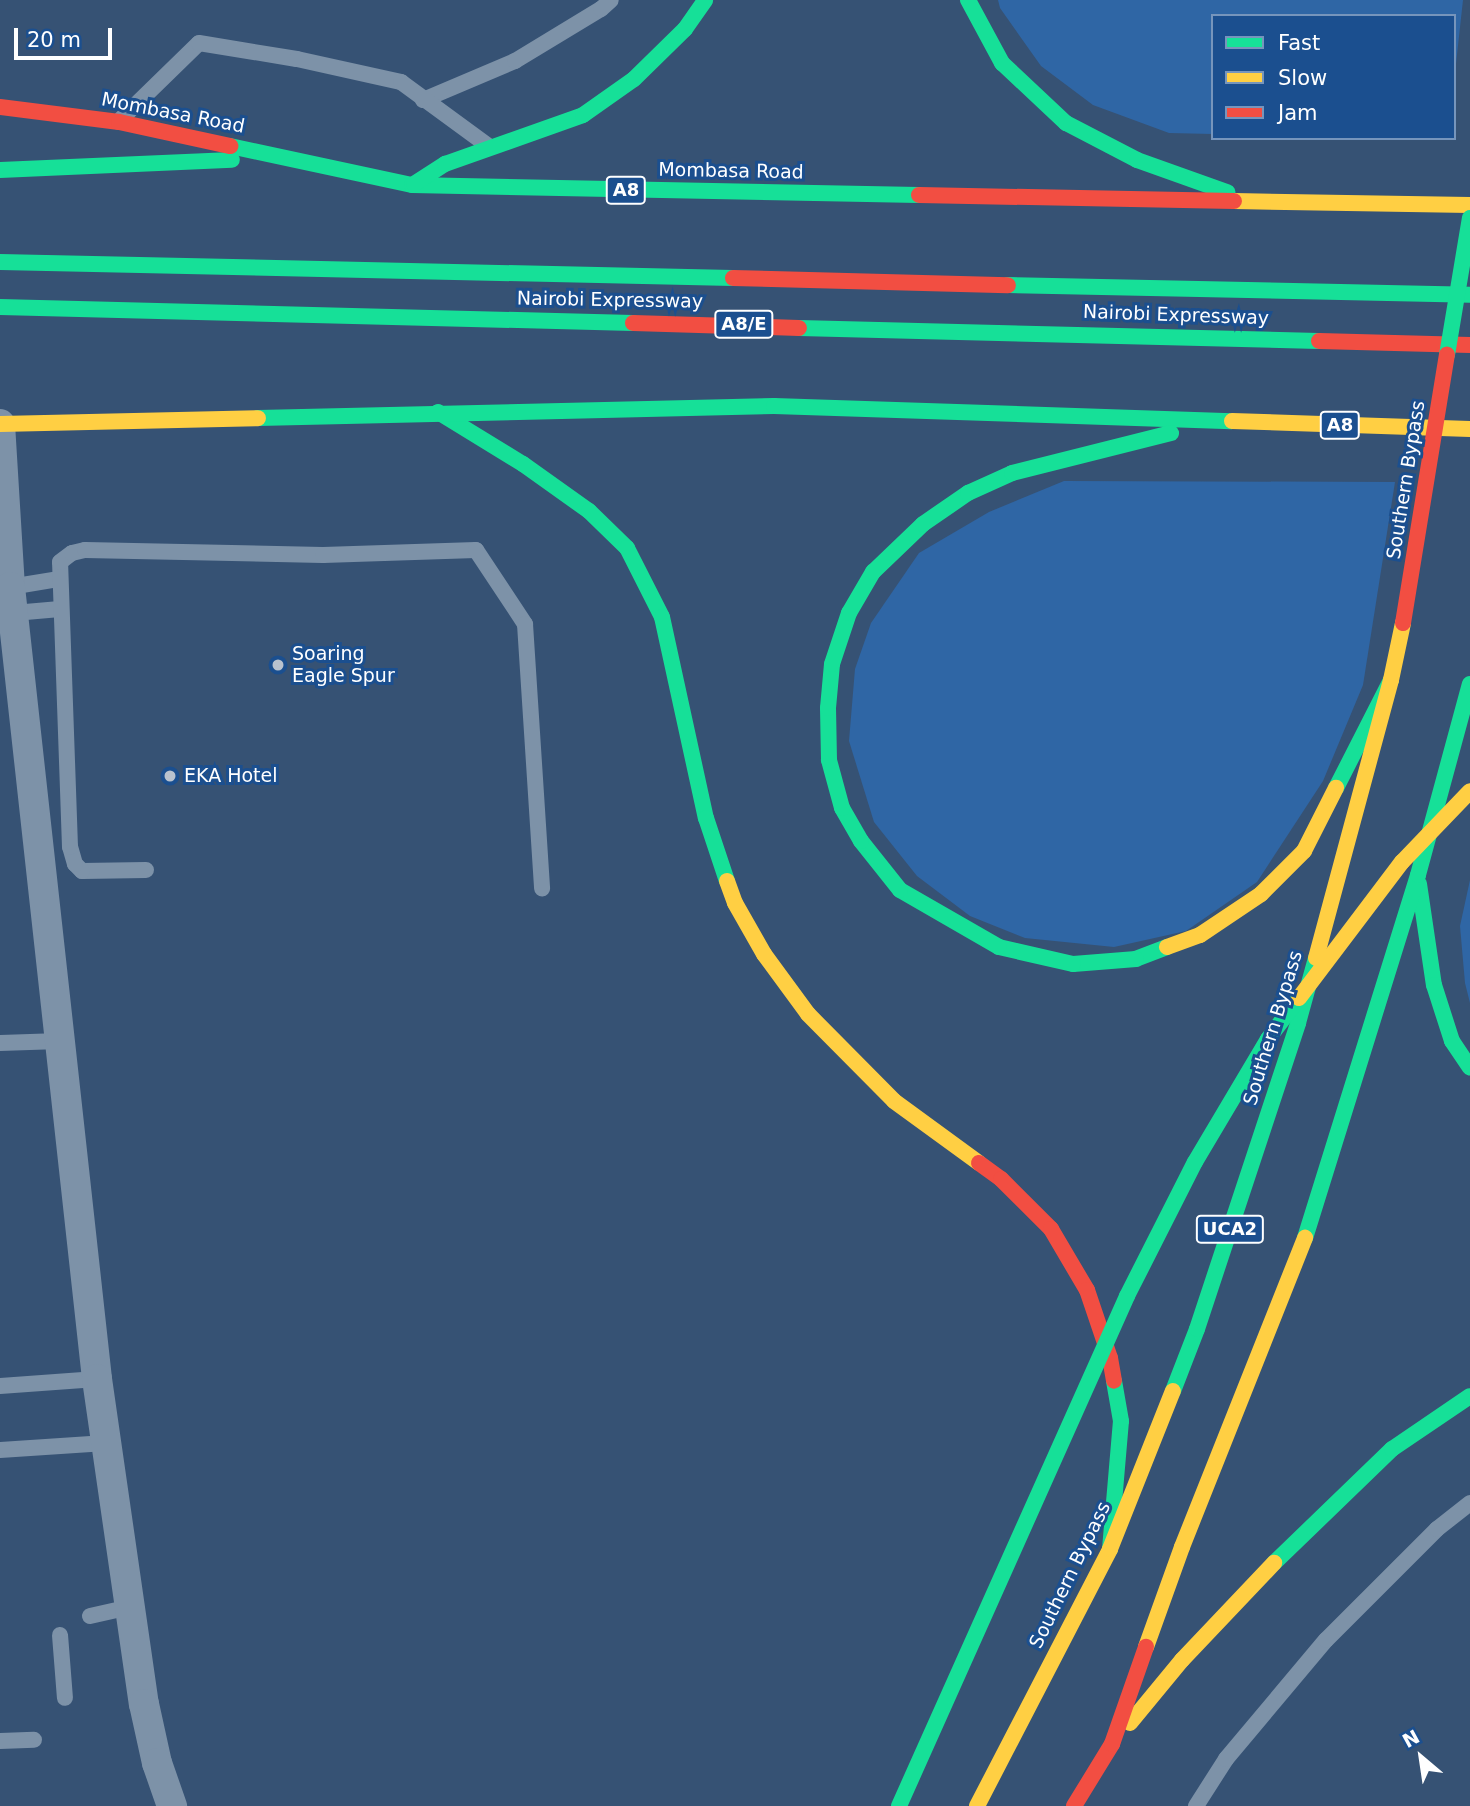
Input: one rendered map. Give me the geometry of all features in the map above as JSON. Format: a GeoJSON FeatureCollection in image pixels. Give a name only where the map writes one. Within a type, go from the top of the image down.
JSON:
{"type":"FeatureCollection","features":[{"type":"Feature","properties":{"kind":"highway"},"geometry":{"type":"LineString","coordinates":[[412,185],[445,164],[583,115],[634,79],[685,29],[705,0]]}},
{"type":"Feature","properties":{"kind":"highway"},"geometry":{"type":"LineString","coordinates":[[968,0],[1002,63],[1066,123],[1138,160],[1259,204]]}},
{"type":"Feature","properties":{"kind":"highway","name":"Mombasa Road"},"geometry":{"type":"LineString","coordinates":[[0,107],[119,122],[412,185],[1259,204]]}},
{"type":"Feature","properties":{"kind":"highway"},"geometry":{"type":"LineString","coordinates":[[0,170],[286,158]]}},
{"type":"Feature","properties":{"kind":"highway","name":"A8"},"geometry":{"type":"LineString","coordinates":[[1259,204],[1470,205]]}},
{"type":"Feature","properties":{"kind":"highway","name":"Southern Bypass"},"geometry":{"type":"LineString","coordinates":[[976,1806],[1110,1549],[1197,1329],[1272,1107],[1302,1010],[1391,680],[1403,623],[1470,218]]}},
{"type":"Feature","properties":{"kind":"highway","name":"Nairobi Expressway"},"geometry":{"type":"LineString","coordinates":[[0,262],[1470,295]]}},
{"type":"Feature","properties":{"kind":"highway","name":"Nairobi Expressway"},"geometry":{"type":"LineString","coordinates":[[0,307],[1470,345]]}},
{"type":"Feature","properties":{"kind":"highway","name":"A8"},"geometry":{"type":"LineString","coordinates":[[0,424],[438,412],[774,407],[1470,429]]}},
{"type":"Feature","properties":{"kind":"highway"},"geometry":{"type":"LineString","coordinates":[[438,412],[545,479],[589,511],[627,548],[662,617],[706,818],[735,903],[764,954],[808,1014],[894,1101],[1001,1179],[1051,1229],[1087,1290],[1110,1358],[1121,1421],[1110,1549]]}},
{"type":"Feature","properties":{"kind":"highway"},"geometry":{"type":"LineString","coordinates":[[1210,422],[1012,473],[968,493],[923,524],[873,572],[849,613],[832,664],[828,708],[829,761],[842,808],[861,841],[900,890],[999,947],[1073,964],[1136,959],[1200,935],[1261,894],[1304,851],[1391,680]]}},
{"type":"Feature","properties":{"kind":"highway"},"geometry":{"type":"LineString","coordinates":[[1112,1744],[1182,1547],[1296,1266],[1418,875],[1470,684]]}},
{"type":"Feature","properties":{"kind":"highway"},"geometry":{"type":"LineString","coordinates":[[899,1806],[1127,1296],[1195,1162],[1268,1039],[1402,862],[1470,791]]}},
{"type":"Feature","properties":{"kind":"highway"},"geometry":{"type":"LineString","coordinates":[[1418,875],[1434,985],[1452,1041],[1470,1068]]}},
{"type":"Feature","properties":{"kind":"highway"},"geometry":{"type":"LineString","coordinates":[[1074,1806],[1112,1744],[1182,1660],[1267,1569],[1392,1448],[1470,1396]]}},
{"type":"Feature","properties":{"kind":"street"},"geometry":{"type":"LineString","coordinates":[[0,424],[12,600],[97,1379],[152,1739],[172,1806]]}},
{"type":"Feature","properties":{"kind":"lane"},"geometry":{"type":"LineString","coordinates":[[423,100],[515,61],[601,9],[611,0]]}},
{"type":"Feature","properties":{"kind":"lane"},"geometry":{"type":"LineString","coordinates":[[685,29],[686,0]]}},
{"type":"Feature","properties":{"kind":"lane"},"geometry":{"type":"LineString","coordinates":[[119,122],[200,43],[297,59],[401,82],[491,148]]}},
{"type":"Feature","properties":{"kind":"lane"},"geometry":{"type":"LineString","coordinates":[[146,870],[82,871],[75,864],[70,846],[60,562],[72,553],[85,550],[323,555],[476,550],[525,624],[542,888]]}},
{"type":"Feature","properties":{"kind":"lane"},"geometry":{"type":"LineString","coordinates":[[12,600],[59,579]]}},
{"type":"Feature","properties":{"kind":"lane"},"geometry":{"type":"LineString","coordinates":[[12,600],[60,608]]}},
{"type":"Feature","properties":{"kind":"lane"},"geometry":{"type":"LineString","coordinates":[[0,1043],[60,1041]]}},
{"type":"Feature","properties":{"kind":"lane"},"geometry":{"type":"LineString","coordinates":[[0,1387],[97,1379]]}},
{"type":"Feature","properties":{"kind":"lane"},"geometry":{"type":"LineString","coordinates":[[0,1450],[106,1443]]}},
{"type":"Feature","properties":{"kind":"lane"},"geometry":{"type":"LineString","coordinates":[[1196,1806],[1226,1759],[1326,1640],[1437,1529],[1470,1503]]}},
{"type":"Feature","properties":{"kind":"lane"},"geometry":{"type":"LineString","coordinates":[[90,1616],[130,1607]]}},
{"type":"Feature","properties":{"kind":"lane"},"geometry":{"type":"LineString","coordinates":[[60,1634],[65,1698]]}},
{"type":"Feature","properties":{"kind":"lane"},"geometry":{"type":"LineString","coordinates":[[0,1741],[34,1740]]}},
{"type":"Feature","properties":{"kind":"shaded area"},"geometry":{"type":"Polygon","coordinates":[[[998,0],[1463,0],[1456,64],[1456,14],[1211,14],[1211,134],[1169,133],[1093,105],[1041,66],[1000,8],[998,0]]]}},
{"type":"Feature","properties":{"kind":"shaded area"},"geometry":{"type":"Polygon","coordinates":[[[1064,481],[1395,482],[1363,685],[1323,781],[1257,882],[1186,931],[1114,947],[1025,938],[970,916],[917,876],[874,822],[849,741],[855,669],[871,623],[919,553],[989,512],[1064,481]]]}},
{"type":"Feature","properties":{"kind":"shaded area"},"geometry":{"type":"Polygon","coordinates":[[[1470,880],[1470,1003],[1465,983],[1460,926],[1470,880]]]}},
{"type":"Feature","properties":{"kind":"traffic: fast"},"geometry":{"type":"LineString","coordinates":[[414,184],[445,164],[583,115],[634,79],[685,29],[705,0]]}},
{"type":"Feature","properties":{"kind":"traffic: fast"},"geometry":{"type":"LineString","coordinates":[[968,0],[1002,63],[1066,123],[1137,160],[1227,192]]}},
{"type":"Feature","properties":{"kind":"traffic: fast"},"geometry":{"type":"LineString","coordinates":[[230,146],[412,185],[919,195]]}},
{"type":"Feature","properties":{"kind":"traffic: fast"},"geometry":{"type":"LineString","coordinates":[[0,170],[232,160]]}},
{"type":"Feature","properties":{"kind":"traffic: fast"},"geometry":{"type":"LineString","coordinates":[[1447,355],[1470,218]]}},
{"type":"Feature","properties":{"kind":"traffic: fast"},"geometry":{"type":"LineString","coordinates":[[0,262],[733,278]]}},
{"type":"Feature","properties":{"kind":"traffic: fast"},"geometry":{"type":"LineString","coordinates":[[1008,285],[1470,295]]}},
{"type":"Feature","properties":{"kind":"traffic: fast"},"geometry":{"type":"LineString","coordinates":[[0,307],[633,323]]}},
{"type":"Feature","properties":{"kind":"traffic: fast"},"geometry":{"type":"LineString","coordinates":[[799,328],[1319,341]]}},
{"type":"Feature","properties":{"kind":"traffic: fast"},"geometry":{"type":"LineString","coordinates":[[258,418],[774,406],[1232,421]]}},
{"type":"Feature","properties":{"kind":"traffic: fast"},"geometry":{"type":"LineString","coordinates":[[438,412],[523,464],[589,511],[627,548],[662,617],[706,818],[727,881]]}},
{"type":"Feature","properties":{"kind":"traffic: fast"},"geometry":{"type":"LineString","coordinates":[[1167,947],[1136,959],[1073,964],[999,947],[900,890],[861,841],[842,808],[829,760],[828,708],[832,664],[849,613],[873,572],[923,524],[968,493],[1012,473],[1171,433]]}},
{"type":"Feature","properties":{"kind":"traffic: fast"},"geometry":{"type":"LineString","coordinates":[[1336,788],[1391,680]]}},
{"type":"Feature","properties":{"kind":"traffic: fast"},"geometry":{"type":"LineString","coordinates":[[1305,1238],[1418,875],[1470,684]]}},
{"type":"Feature","properties":{"kind":"traffic: fast"},"geometry":{"type":"LineString","coordinates":[[1419,884],[1434,985],[1452,1041],[1470,1068]]}},
{"type":"Feature","properties":{"kind":"traffic: fast"},"geometry":{"type":"LineString","coordinates":[[1173,1391],[1197,1329],[1298,1023],[1316,958]]}},
{"type":"Feature","properties":{"kind":"traffic: fast"},"geometry":{"type":"LineString","coordinates":[[899,1806],[1127,1296],[1195,1162],[1268,1039],[1299,998]]}},
{"type":"Feature","properties":{"kind":"traffic: fast"},"geometry":{"type":"LineString","coordinates":[[1110,1549],[1121,1421],[1114,1381]]}},
{"type":"Feature","properties":{"kind":"traffic: fast"},"geometry":{"type":"LineString","coordinates":[[1274,1563],[1392,1449],[1470,1396]]}},
{"type":"Feature","properties":{"kind":"traffic: slow"},"geometry":{"type":"LineString","coordinates":[[1234,201],[1470,205]]}},
{"type":"Feature","properties":{"kind":"traffic: slow"},"geometry":{"type":"LineString","coordinates":[[0,424],[258,418]]}},
{"type":"Feature","properties":{"kind":"traffic: slow"},"geometry":{"type":"LineString","coordinates":[[1232,421],[1470,429]]}},
{"type":"Feature","properties":{"kind":"traffic: slow"},"geometry":{"type":"LineString","coordinates":[[1316,958],[1391,680],[1403,623]]}},
{"type":"Feature","properties":{"kind":"traffic: slow"},"geometry":{"type":"LineString","coordinates":[[1167,947],[1200,935],[1261,894],[1304,851],[1336,788]]}},
{"type":"Feature","properties":{"kind":"traffic: slow"},"geometry":{"type":"LineString","coordinates":[[1299,998],[1402,862],[1470,791]]}},
{"type":"Feature","properties":{"kind":"traffic: slow"},"geometry":{"type":"LineString","coordinates":[[727,881],[735,903],[764,954],[808,1014],[894,1101],[979,1163]]}},
{"type":"Feature","properties":{"kind":"traffic: slow"},"geometry":{"type":"LineString","coordinates":[[1146,1647],[1182,1547],[1305,1238]]}},
{"type":"Feature","properties":{"kind":"traffic: slow"},"geometry":{"type":"LineString","coordinates":[[977,1806],[1110,1549],[1173,1391]]}},
{"type":"Feature","properties":{"kind":"traffic: slow"},"geometry":{"type":"LineString","coordinates":[[1130,1723],[1182,1660],[1274,1563]]}},
{"type":"Feature","properties":{"kind":"traffic: jam"},"geometry":{"type":"LineString","coordinates":[[0,107],[119,122],[230,146]]}},
{"type":"Feature","properties":{"kind":"traffic: jam"},"geometry":{"type":"LineString","coordinates":[[919,195],[1234,201]]}},
{"type":"Feature","properties":{"kind":"traffic: jam"},"geometry":{"type":"LineString","coordinates":[[733,278],[1008,285]]}},
{"type":"Feature","properties":{"kind":"traffic: jam"},"geometry":{"type":"LineString","coordinates":[[633,323],[799,328]]}},
{"type":"Feature","properties":{"kind":"traffic: jam"},"geometry":{"type":"LineString","coordinates":[[1319,341],[1470,345]]}},
{"type":"Feature","properties":{"kind":"traffic: jam"},"geometry":{"type":"LineString","coordinates":[[1403,623],[1447,355]]}},
{"type":"Feature","properties":{"kind":"traffic: jam"},"geometry":{"type":"LineString","coordinates":[[979,1163],[1001,1179],[1051,1229],[1087,1290],[1110,1358],[1114,1381]]}},
{"type":"Feature","properties":{"kind":"traffic: jam"},"geometry":{"type":"LineString","coordinates":[[1074,1806],[1112,1744],[1146,1647]]}},
{"type":"Feature","properties":{"kind":"place","name":"Soaring Eagle Spur"},"geometry":{"type":"Point","coordinates":[278,665]}},
{"type":"Feature","properties":{"kind":"place","name":"EKA Hotel"},"geometry":{"type":"Point","coordinates":[170,776]}}]}
